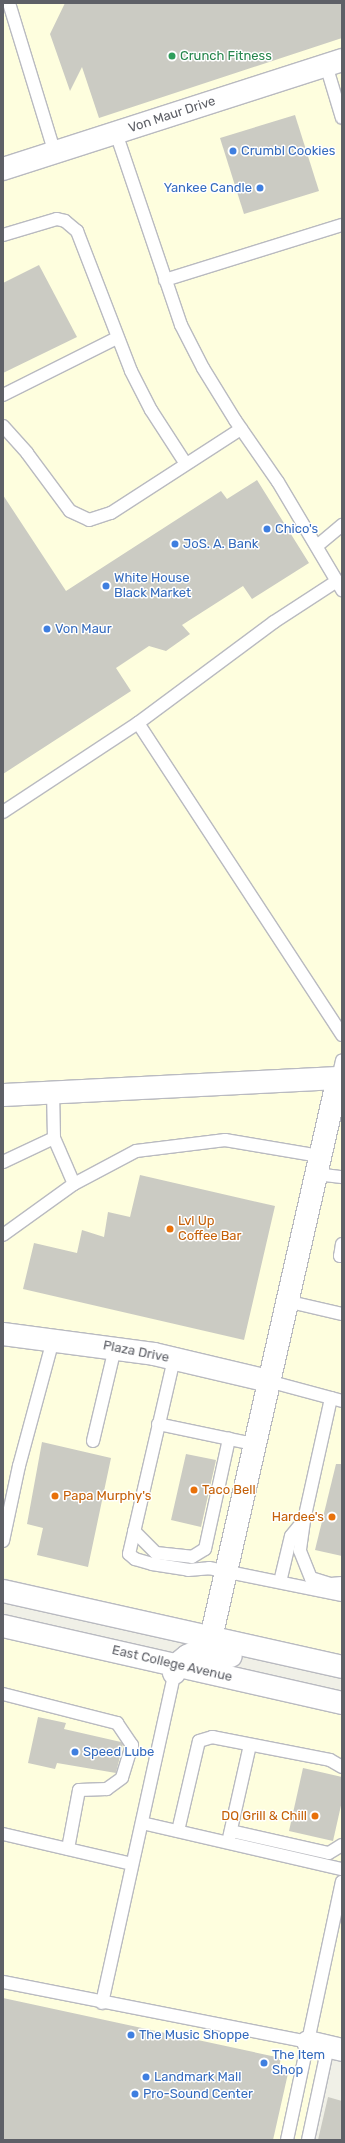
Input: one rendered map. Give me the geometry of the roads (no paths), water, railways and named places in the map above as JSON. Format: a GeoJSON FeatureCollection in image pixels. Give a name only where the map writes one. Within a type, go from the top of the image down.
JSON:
{"type":"FeatureCollection","features":[{"type":"Feature","properties":{"kind":"street","name":"Von Maur Drive"},"geometry":{"type":"LineString","coordinates":[[3,169],[334,63]]}},
{"type":"Feature","properties":{"kind":"street"},"geometry":{"type":"LineString","coordinates":[[3,1095],[341,1072],[286,1301],[211,1638]]}},
{"type":"Feature","properties":{"kind":"street","name":"Plaza Drive"},"geometry":{"type":"LineString","coordinates":[[3,1334],[115,1348],[174,1359],[268,1382]]}},
{"type":"Feature","properties":{"kind":"street"},"geometry":{"type":"LineString","coordinates":[[3,1591],[342,1667]]}},
{"type":"Feature","properties":{"kind":"street","name":"East College Avenue"},"geometry":{"type":"LineString","coordinates":[[3,1626],[175,1670],[342,1703]]}},
{"type":"Feature","properties":{"kind":"street"},"geometry":{"type":"LineString","coordinates":[[175,1670],[187,1656],[198,1651],[210,1651],[291,1669],[342,1674]]}},
{"type":"Feature","properties":{"kind":"lane"},"geometry":{"type":"LineString","coordinates":[[9,3],[55,152]]}},
{"type":"Feature","properties":{"kind":"lane"},"geometry":{"type":"LineString","coordinates":[[334,63],[342,118]]}},
{"type":"Feature","properties":{"kind":"lane"},"geometry":{"type":"LineString","coordinates":[[3,812],[138,723],[274,622],[340,585],[278,482],[241,429],[199,361],[181,325],[116,133]]}},
{"type":"Feature","properties":{"kind":"lane"},"geometry":{"type":"LineString","coordinates":[[3,235],[57,219],[72,226],[82,239],[117,338],[150,410],[186,464]]}},
{"type":"Feature","properties":{"kind":"lane"},"geometry":{"type":"LineString","coordinates":[[165,280],[342,225]]}},
{"type":"Feature","properties":{"kind":"lane"},"geometry":{"type":"LineString","coordinates":[[3,395],[117,338]]}},
{"type":"Feature","properties":{"kind":"lane"},"geometry":{"type":"LineString","coordinates":[[3,426],[27,453],[70,512],[88,520],[104,517],[241,429]]}},
{"type":"Feature","properties":{"kind":"lane"},"geometry":{"type":"LineString","coordinates":[[317,546],[342,525]]}},
{"type":"Feature","properties":{"kind":"lane"},"geometry":{"type":"LineString","coordinates":[[138,723],[339,1031]]}},
{"type":"Feature","properties":{"kind":"lane"},"geometry":{"type":"LineString","coordinates":[[339,1031],[342,1016]]}},
{"type":"Feature","properties":{"kind":"lane"},"geometry":{"type":"LineString","coordinates":[[52,1092],[54,1138],[74,1184]]}},
{"type":"Feature","properties":{"kind":"lane"},"geometry":{"type":"LineString","coordinates":[[3,1162],[54,1138]]}},
{"type":"Feature","properties":{"kind":"lane"},"geometry":{"type":"LineString","coordinates":[[3,1235],[74,1184],[136,1151],[225,1140],[318,1165],[342,1177]]}},
{"type":"Feature","properties":{"kind":"lane"},"geometry":{"type":"LineString","coordinates":[[342,1244],[340,1256],[342,1256]]}},
{"type":"Feature","properties":{"kind":"lane"},"geometry":{"type":"LineString","coordinates":[[286,1301],[342,1314]]}},
{"type":"Feature","properties":{"kind":"lane"},"geometry":{"type":"LineString","coordinates":[[3,1541],[19,1466],[53,1340]]}},
{"type":"Feature","properties":{"kind":"lane"},"geometry":{"type":"LineString","coordinates":[[93,1441],[115,1348]]}},
{"type":"Feature","properties":{"kind":"lane"},"geometry":{"type":"LineString","coordinates":[[174,1359],[129,1554],[136,1559],[188,1570],[209,1568],[342,1595]]}},
{"type":"Feature","properties":{"kind":"lane"},"geometry":{"type":"LineString","coordinates":[[268,1382],[336,1399],[304,1520],[300,1550],[311,1578],[331,1584],[342,1583]]}},
{"type":"Feature","properties":{"kind":"lane"},"geometry":{"type":"LineString","coordinates":[[158,1424],[254,1444]]}},
{"type":"Feature","properties":{"kind":"lane"},"geometry":{"type":"LineString","coordinates":[[134,1532],[156,1553],[192,1557],[205,1549],[229,1439]]}},
{"type":"Feature","properties":{"kind":"lane"},"geometry":{"type":"LineString","coordinates":[[280,1582],[291,1536],[304,1520]]}},
{"type":"Feature","properties":{"kind":"lane"},"geometry":{"type":"LineString","coordinates":[[102,2003],[175,1670]]}},
{"type":"Feature","properties":{"kind":"lane"},"geometry":{"type":"LineString","coordinates":[[3,1694],[117,1723],[132,1744],[122,1778],[107,1789],[80,1790],[68,1849]]}},
{"type":"Feature","properties":{"kind":"lane"},"geometry":{"type":"LineString","coordinates":[[178,1831],[199,1741],[212,1737],[330,1760],[342,1767]]}},
{"type":"Feature","properties":{"kind":"lane"},"geometry":{"type":"LineString","coordinates":[[229,1837],[250,1745]]}},
{"type":"Feature","properties":{"kind":"lane"},"geometry":{"type":"LineString","coordinates":[[142,1823],[178,1831],[229,1837],[329,1853],[342,1845]]}},
{"type":"Feature","properties":{"kind":"lane"},"geometry":{"type":"LineString","coordinates":[[3,1834],[132,1864]]}},
{"type":"Feature","properties":{"kind":"lane"},"geometry":{"type":"LineString","coordinates":[[229,1837],[342,1869]]}},
{"type":"Feature","properties":{"kind":"lane"},"geometry":{"type":"LineString","coordinates":[[308,2140],[326,2046],[342,1882]]}},
{"type":"Feature","properties":{"kind":"lane"},"geometry":{"type":"LineString","coordinates":[[3,1982],[102,2003],[326,2046]]}},
{"type":"Feature","properties":{"kind":"lane"},"geometry":{"type":"LineString","coordinates":[[287,2140],[326,2046]]}},
{"type":"Feature","properties":{"kind":"place","name":"Crunch Fitness"},"geometry":{"type":"Point","coordinates":[172,56]}},
{"type":"Feature","properties":{"kind":"place","name":"Crumbl Cookies"},"geometry":{"type":"Point","coordinates":[233,151]}},
{"type":"Feature","properties":{"kind":"place","name":"Yankee Candle"},"geometry":{"type":"Point","coordinates":[260,188]}},
{"type":"Feature","properties":{"kind":"place","name":"Chico's"},"geometry":{"type":"Point","coordinates":[267,529]}},
{"type":"Feature","properties":{"kind":"place","name":"JoS. A. Bank"},"geometry":{"type":"Point","coordinates":[175,544]}},
{"type":"Feature","properties":{"kind":"place","name":"White House Black Market"},"geometry":{"type":"Point","coordinates":[106,586]}},
{"type":"Feature","properties":{"kind":"place","name":"Von Maur"},"geometry":{"type":"Point","coordinates":[47,629]}},
{"type":"Feature","properties":{"kind":"place","name":"Lvl Up Coffee Bar"},"geometry":{"type":"Point","coordinates":[170,1229]}},
{"type":"Feature","properties":{"kind":"place","name":"Taco Bell"},"geometry":{"type":"Point","coordinates":[194,1490]}},
{"type":"Feature","properties":{"kind":"place","name":"Papa Murphy's"},"geometry":{"type":"Point","coordinates":[55,1496]}},
{"type":"Feature","properties":{"kind":"place","name":"Hardee's"},"geometry":{"type":"Point","coordinates":[332,1517]}},
{"type":"Feature","properties":{"kind":"place","name":"Speed Lube"},"geometry":{"type":"Point","coordinates":[75,1752]}},
{"type":"Feature","properties":{"kind":"place","name":"DQ Grill & Chill"},"geometry":{"type":"Point","coordinates":[315,1816]}},
{"type":"Feature","properties":{"kind":"place","name":"The Music Shoppe"},"geometry":{"type":"Point","coordinates":[131,2035]}},
{"type":"Feature","properties":{"kind":"place","name":"The Item Shop"},"geometry":{"type":"Point","coordinates":[264,2063]}},
{"type":"Feature","properties":{"kind":"place","name":"Landmark Mall"},"geometry":{"type":"Point","coordinates":[146,2077]}},
{"type":"Feature","properties":{"kind":"place","name":"Pro-Sound Center"},"geometry":{"type":"Point","coordinates":[135,2094]}}]}
